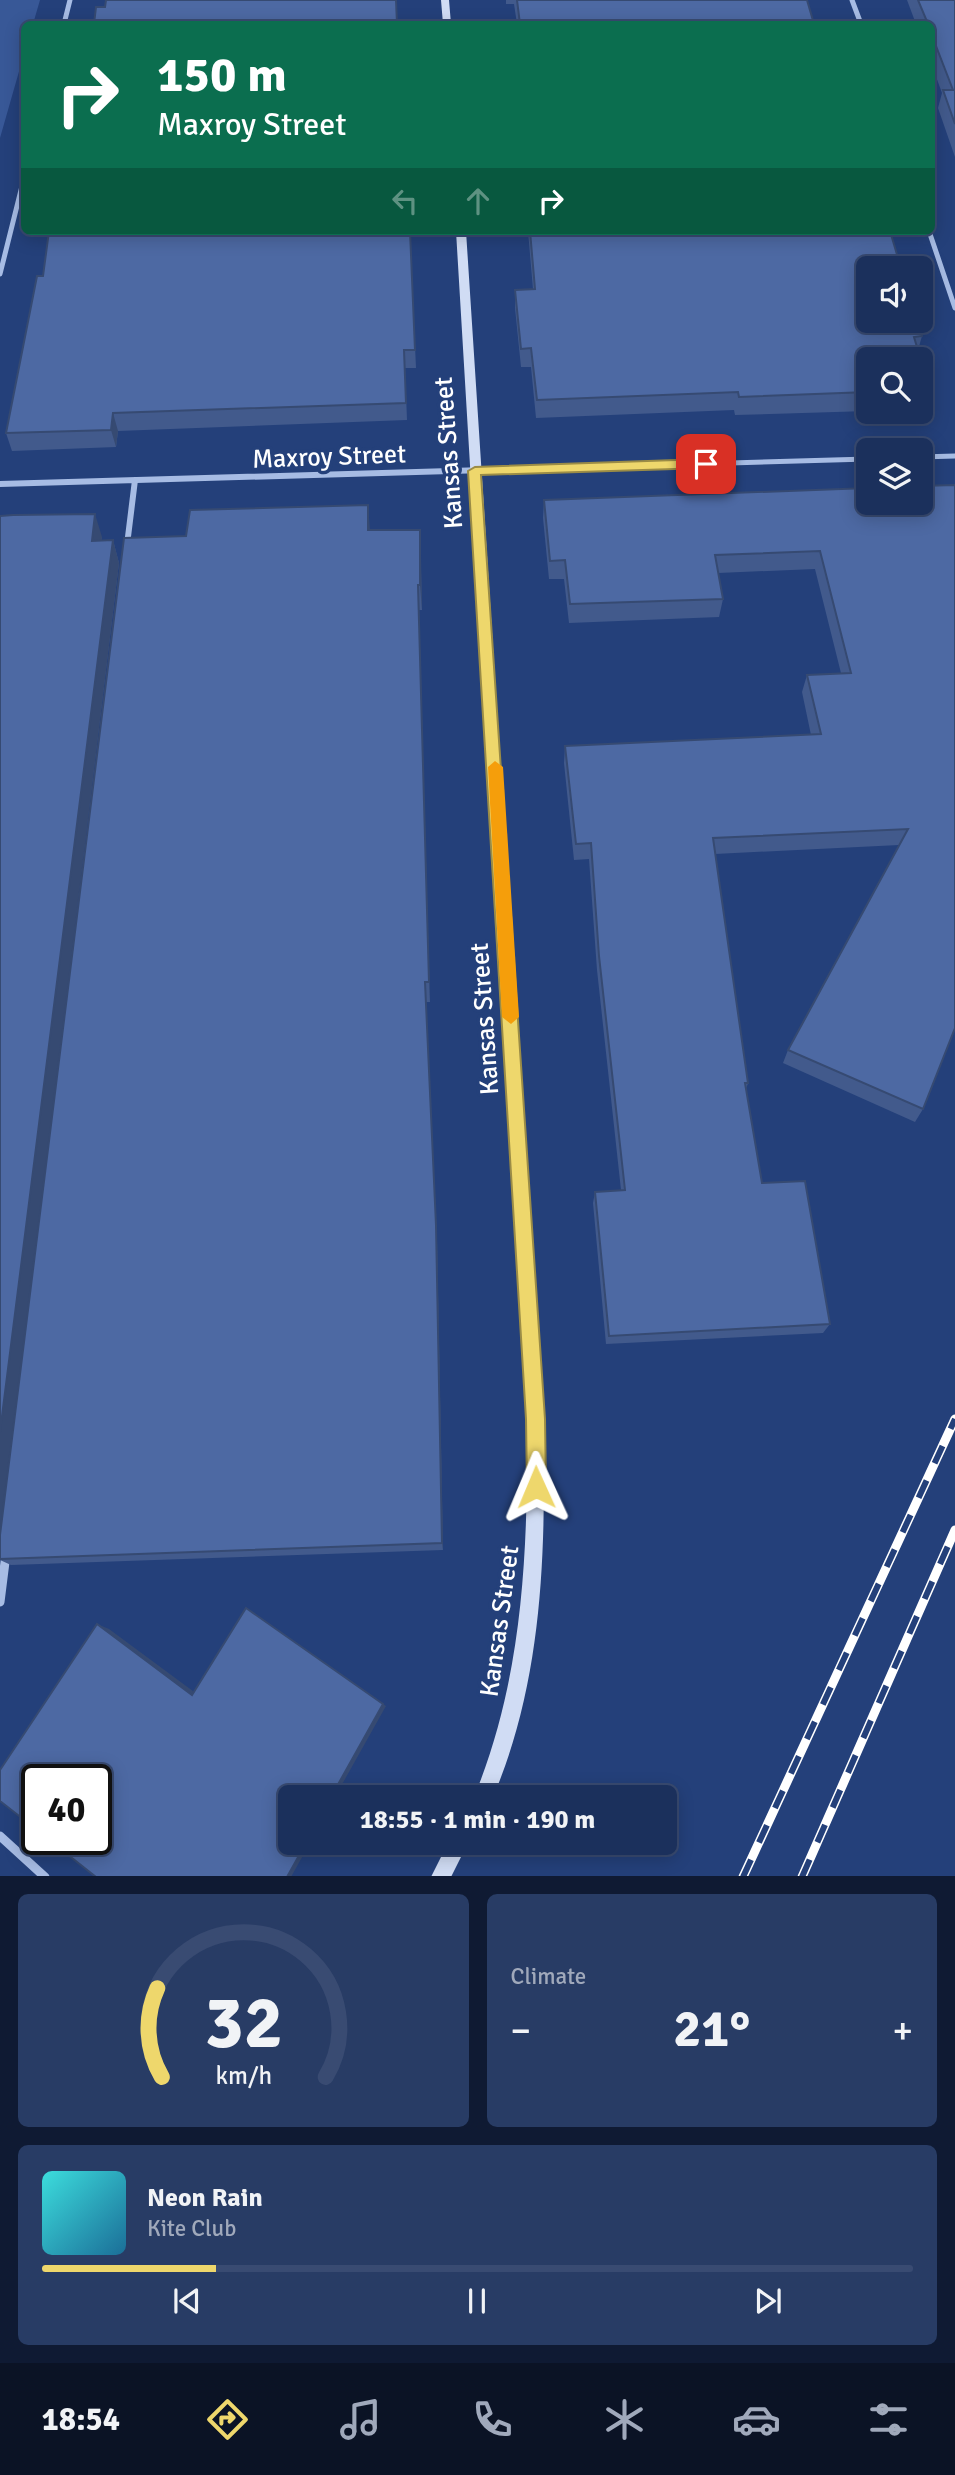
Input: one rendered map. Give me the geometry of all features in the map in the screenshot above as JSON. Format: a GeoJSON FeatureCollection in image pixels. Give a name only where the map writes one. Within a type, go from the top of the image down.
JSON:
{"type":"FeatureCollection","features":[{"type":"Feature","properties":{"kind":"street"},"geometry":{"type":"LineString","coordinates":[[65,21],[70,0]]}},
{"type":"Feature","properties":{"kind":"street"},"geometry":{"type":"LineString","coordinates":[[445,0],[447,21]]}},
{"type":"Feature","properties":{"kind":"street"},"geometry":{"type":"LineString","coordinates":[[852,0],[860,21]]}},
{"type":"Feature","properties":{"kind":"street"},"geometry":{"type":"LineString","coordinates":[[0,274],[21,190]]}},
{"type":"Feature","properties":{"kind":"street","name":"Kansas Street"},"geometry":{"type":"LineString","coordinates":[[461,235],[536,1419],[537,1533],[529,1619],[515,1706],[487,1785]]}},
{"type":"Feature","properties":{"kind":"street"},"geometry":{"type":"LineString","coordinates":[[930,235],[955,308]]}},
{"type":"Feature","properties":{"kind":"street"},"geometry":{"type":"LineString","coordinates":[[933,457],[955,456]]}},
{"type":"Feature","properties":{"kind":"street","name":"Maxroy Street"},"geometry":{"type":"LineString","coordinates":[[0,484],[856,459]]}},
{"type":"Feature","properties":{"kind":"street"},"geometry":{"type":"LineString","coordinates":[[126,550],[135,480]]}},
{"type":"Feature","properties":{"kind":"street"},"geometry":{"type":"LineString","coordinates":[[0,1602],[7,1543]]}},
{"type":"Feature","properties":{"kind":"street"},"geometry":{"type":"LineString","coordinates":[[0,1836],[44,1876]]}},
{"type":"Feature","properties":{"kind":"street"},"geometry":{"type":"LineString","coordinates":[[441,1876],[452,1855]]}},
{"type":"Feature","properties":{"kind":"shaded area"},"geometry":{"type":"Polygon","coordinates":[[[0,0],[40,0],[34,21],[21,21],[21,64],[0,138],[0,0]]]}},
{"type":"Feature","properties":{"kind":"building"},"geometry":{"type":"Polygon","coordinates":[[[106,0],[396,0],[397,21],[94,21],[96,7],[105,7],[106,0]]]}},
{"type":"Feature","properties":{"kind":"building"},"geometry":{"type":"Polygon","coordinates":[[[517,0],[807,0],[813,21],[520,21],[517,0]]]}},
{"type":"Feature","properties":{"kind":"building"},"geometry":{"type":"Polygon","coordinates":[[[918,0],[955,0],[955,124],[943,90],[953,90],[935,43],[935,21],[927,21],[918,0]]]}},
{"type":"Feature","properties":{"kind":"building"},"geometry":{"type":"Polygon","coordinates":[[[48,235],[410,235],[415,350],[404,350],[406,403],[113,413],[111,430],[6,433],[37,276],[43,276],[48,235]]]}},
{"type":"Feature","properties":{"kind":"building"},"geometry":{"type":"Polygon","coordinates":[[[530,235],[891,235],[897,256],[856,256],[856,333],[921,333],[922,336],[914,337],[917,347],[856,347],[856,392],[739,397],[738,392],[537,400],[531,348],[521,349],[515,290],[535,289],[530,235]]]}},
{"type":"Feature","properties":{"kind":"building"},"geometry":{"type":"Polygon","coordinates":[[[955,485],[955,1028],[923,1109],[788,1050],[908,829],[713,838],[748,1083],[745,1083],[762,1183],[805,1181],[830,1324],[609,1336],[595,1192],[625,1190],[599,956],[591,843],[576,844],[565,746],[821,734],[807,675],[851,673],[820,551],[715,555],[723,599],[570,604],[565,560],[550,561],[544,500],[856,488],[856,515],[933,515],[933,486],[955,485]]]}},
{"type":"Feature","properties":{"kind":"building"},"geometry":{"type":"Polygon","coordinates":[[[368,505],[368,530],[420,530],[418,585],[429,982],[425,982],[436,1225],[442,1543],[0,1559],[0,1535],[124,538],[186,536],[190,510],[368,505]]]}},
{"type":"Feature","properties":{"kind":"building"},"geometry":{"type":"Polygon","coordinates":[[[95,514],[92,541],[113,540],[0,1432],[0,516],[95,514]]]}},
{"type":"Feature","properties":{"kind":"building"},"geometry":{"type":"Polygon","coordinates":[[[246,1608],[383,1704],[338,1785],[278,1785],[278,1855],[299,1855],[288,1876],[95,1876],[68,1855],[112,1855],[112,1764],[21,1764],[21,1817],[0,1801],[0,1770],[97,1624],[192,1695],[246,1608]]]}},
{"type":"Feature","properties":{"kind":"railway"},"geometry":{"type":"LineString","coordinates":[[743,1876],[955,1419]]}},
{"type":"Feature","properties":{"kind":"railway"},"geometry":{"type":"LineString","coordinates":[[802,1876],[955,1530]]}},
{"type":"Feature","properties":{"kind":"slow traffic"},"geometry":{"type":"LineString","coordinates":[[495,767],[511,1017]]}},
{"type":"Feature","properties":{"kind":"route"},"geometry":{"type":"LineString","coordinates":[[536,1487],[536,1419],[475,471],[706,464]]}}]}
